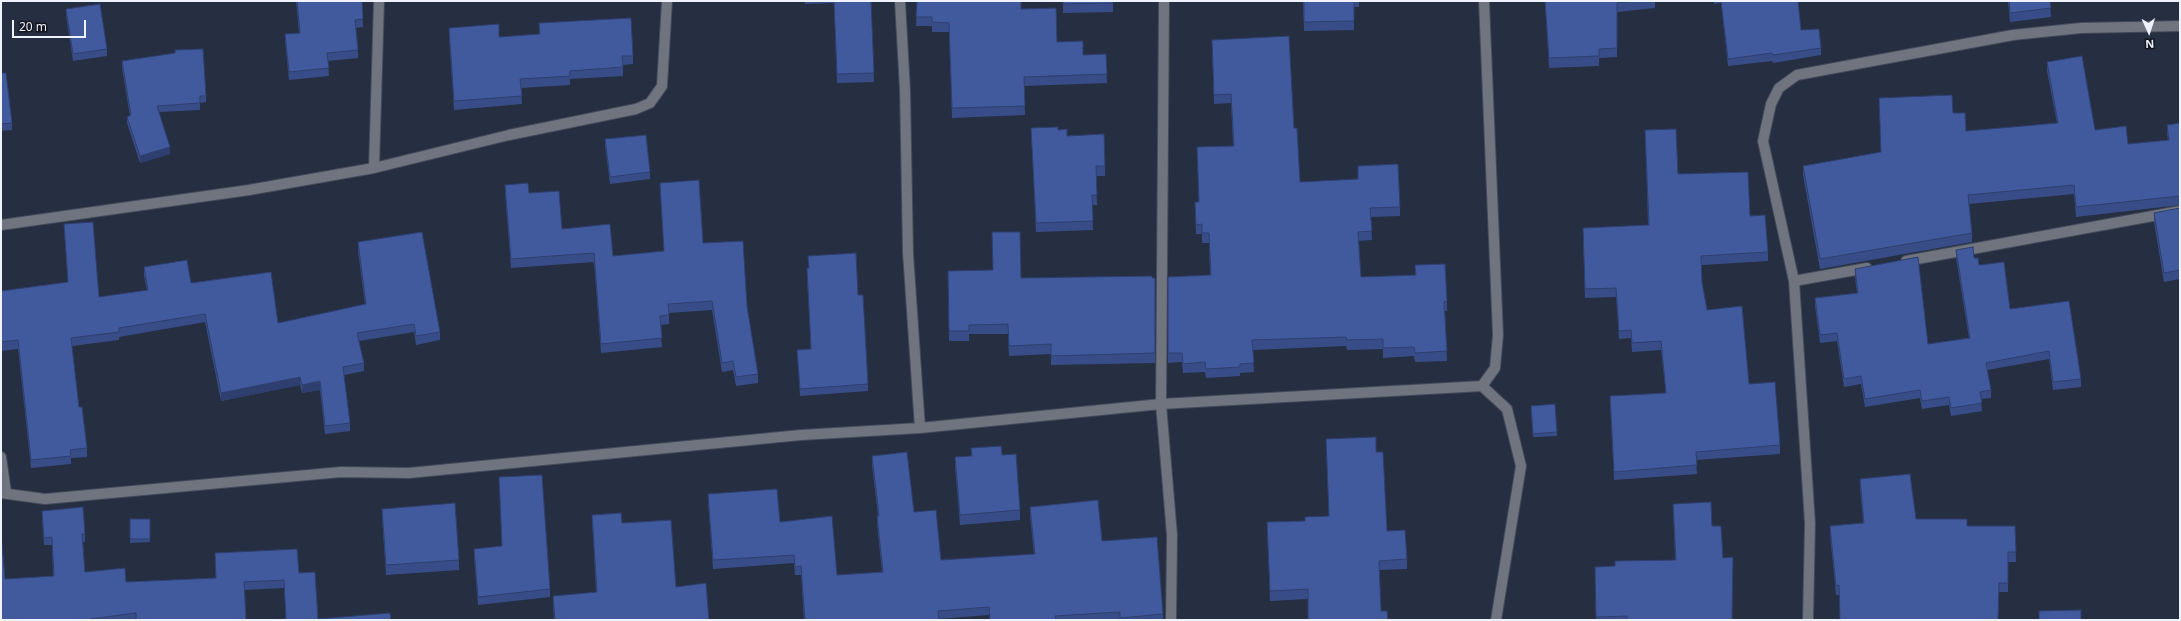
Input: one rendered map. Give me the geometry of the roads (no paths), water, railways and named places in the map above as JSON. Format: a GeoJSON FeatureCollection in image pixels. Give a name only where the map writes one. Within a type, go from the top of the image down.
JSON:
{"type":"FeatureCollection","features":[{"type":"Feature","properties":{"kind":"street"},"geometry":{"type":"LineString","coordinates":[[374,168],[379,1]]}},
{"type":"Feature","properties":{"kind":"street"},"geometry":{"type":"LineString","coordinates":[[1,225],[249,190],[374,168],[509,135],[636,109],[650,103],[662,86],[666,1]]}},
{"type":"Feature","properties":{"kind":"street"},"geometry":{"type":"LineString","coordinates":[[900,1],[905,90],[908,253],[920,428]]}},
{"type":"Feature","properties":{"kind":"street"},"geometry":{"type":"LineString","coordinates":[[1164,1],[1161,404],[1172,535],[1171,620]]}},
{"type":"Feature","properties":{"kind":"street"},"geometry":{"type":"LineString","coordinates":[[1482,386],[1495,368],[1498,335],[1484,1]]}},
{"type":"Feature","properties":{"kind":"street"},"geometry":{"type":"LineString","coordinates":[[1808,620],[1810,523],[1794,281],[1763,141],[1769,110],[1778,88],[1797,75],[2013,35],[2081,28],[2180,26]]}},
{"type":"Feature","properties":{"kind":"street"},"geometry":{"type":"LineString","coordinates":[[1897,263],[2180,212]]}},
{"type":"Feature","properties":{"kind":"street"},"geometry":{"type":"LineString","coordinates":[[1794,281],[1881,266]]}},
{"type":"Feature","properties":{"kind":"street"},"geometry":{"type":"LineString","coordinates":[[1,457],[3,493],[44,499],[341,472],[409,472],[800,435],[920,428],[1161,404],[1482,386],[1507,409],[1521,466],[1496,620]]}}]}
